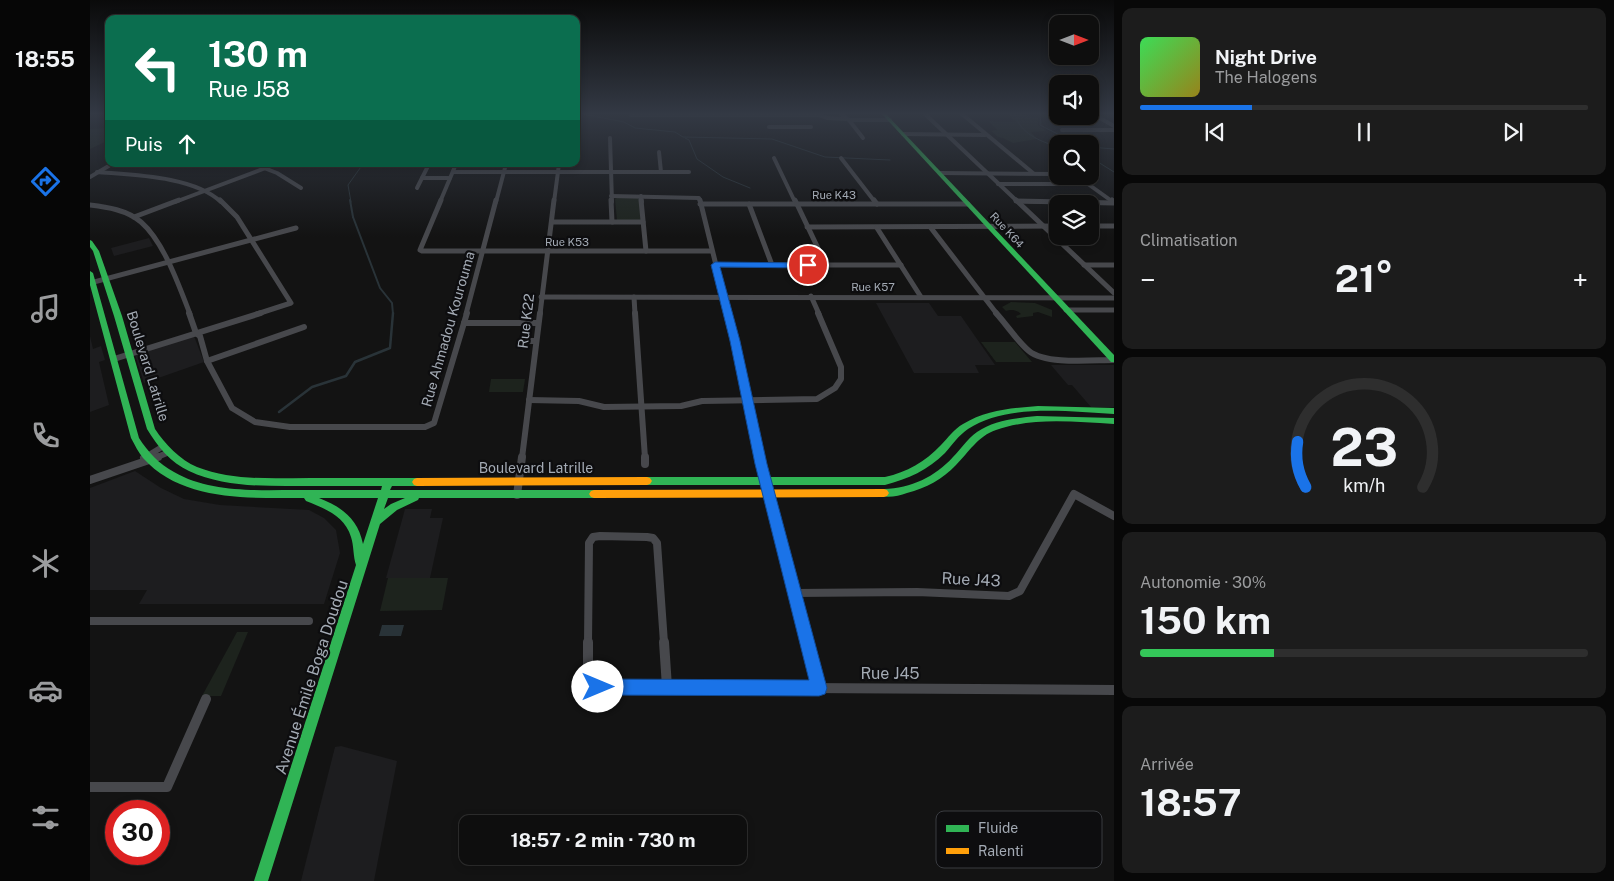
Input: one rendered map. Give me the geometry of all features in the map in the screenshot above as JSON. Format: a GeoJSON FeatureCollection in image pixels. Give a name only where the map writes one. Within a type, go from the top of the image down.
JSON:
{"type":"FeatureCollection","features":[{"type":"Feature","properties":{"kind":"main road","name":"Rue K64"},"geometry":{"type":"LineString","coordinates":[[923,155],[1114,360]]}},
{"type":"Feature","properties":{"kind":"main road","name":"Boulevard Latrille"},"geometry":{"type":"LineString","coordinates":[[90,242],[109,279],[152,429],[165,450],[186,466],[229,480],[250,482],[846,482],[898,478],[924,468],[934,460],[963,427],[988,415],[1019,411],[1114,411]]}},
{"type":"Feature","properties":{"kind":"main road"},"geometry":{"type":"LineString","coordinates":[[91,281],[135,438],[146,459],[158,468],[176,478],[212,490],[252,494],[384,495]]}},
{"type":"Feature","properties":{"kind":"main road","name":"Boulevard Latrille"},"geometry":{"type":"LineString","coordinates":[[384,495],[874,494],[909,490],[937,478],[949,468],[977,435],[1000,425],[1024,421],[1114,421]]}},
{"type":"Feature","properties":{"kind":"main road","name":"Avenue Émile Boga Doudou"},"geometry":{"type":"LineString","coordinates":[[261,881],[388,482]]}},
{"type":"Feature","properties":{"kind":"main road"},"geometry":{"type":"LineString","coordinates":[[299,495],[327,504],[349,519],[356,529],[360,541],[360,571]]}},
{"type":"Feature","properties":{"kind":"main road"},"geometry":{"type":"LineString","coordinates":[[375,522],[401,503],[424,495]]}},
{"type":"Feature","properties":{"kind":"street"},"geometry":{"type":"LineString","coordinates":[[611,155],[612,222]]}},
{"type":"Feature","properties":{"kind":"street"},"geometry":{"type":"LineString","coordinates":[[659,155],[661,172]]}},
{"type":"Feature","properties":{"kind":"street"},"geometry":{"type":"LineString","coordinates":[[968,155],[1114,293]]}},
{"type":"Feature","properties":{"kind":"street"},"geometry":{"type":"LineString","coordinates":[[1011,155],[1033,174]]}},
{"type":"Feature","properties":{"kind":"street"},"geometry":{"type":"LineString","coordinates":[[774,158],[826,265]]}},
{"type":"Feature","properties":{"kind":"street"},"geometry":{"type":"LineString","coordinates":[[841,158],[877,204]]}},
{"type":"Feature","properties":{"kind":"street"},"geometry":{"type":"LineString","coordinates":[[90,176],[106,167]]}},
{"type":"Feature","properties":{"kind":"street"},"geometry":{"type":"LineString","coordinates":[[263,167],[301,188]]}},
{"type":"Feature","properties":{"kind":"street"},"geometry":{"type":"LineString","coordinates":[[417,188],[428,167]]}},
{"type":"Feature","properties":{"kind":"street"},"geometry":{"type":"LineString","coordinates":[[422,178],[450,178],[455,167]]}},
{"type":"Feature","properties":{"kind":"street","name":"Rue Ahmadou Kourouma"},"geometry":{"type":"LineString","coordinates":[[90,205],[119,211],[134,217],[150,230],[168,263],[196,333],[200,336],[207,360],[232,408],[255,422],[290,427],[430,426],[434,422],[464,323],[505,167]]}},
{"type":"Feature","properties":{"kind":"street","name":"Rue K22"},"geometry":{"type":"LineString","coordinates":[[518,495],[541,297],[559,167]]}},
{"type":"Feature","properties":{"kind":"street"},"geometry":{"type":"LineString","coordinates":[[134,217],[266,168]]}},
{"type":"Feature","properties":{"kind":"street"},"geometry":{"type":"LineString","coordinates":[[97,172],[155,177],[177,181],[204,191],[228,207],[291,303],[114,360]]}},
{"type":"Feature","properties":{"kind":"street"},"geometry":{"type":"LineString","coordinates":[[453,172],[690,172]]}},
{"type":"Feature","properties":{"kind":"street"},"geometry":{"type":"LineString","coordinates":[[940,173],[1049,174]]}},
{"type":"Feature","properties":{"kind":"street","name":"Rue K53"},"geometry":{"type":"LineString","coordinates":[[450,178],[422,251],[712,251]]}},
{"type":"Feature","properties":{"kind":"street"},"geometry":{"type":"LineString","coordinates":[[998,184],[1088,184],[1114,202]]}},
{"type":"Feature","properties":{"kind":"street"},"geometry":{"type":"LineString","coordinates":[[612,196],[697,197],[700,204],[766,481],[819,688]]}},
{"type":"Feature","properties":{"kind":"street"},"geometry":{"type":"LineString","coordinates":[[641,196],[646,251]]}},
{"type":"Feature","properties":{"kind":"street"},"geometry":{"type":"LineString","coordinates":[[1016,201],[1114,202]]}},
{"type":"Feature","properties":{"kind":"street","name":"Rue K43"},"geometry":{"type":"LineString","coordinates":[[700,204],[968,204]]}},
{"type":"Feature","properties":{"kind":"street"},"geometry":{"type":"LineString","coordinates":[[749,204],[772,265]]}},
{"type":"Feature","properties":{"kind":"street"},"geometry":{"type":"LineString","coordinates":[[552,222],[643,222]]}},
{"type":"Feature","properties":{"kind":"street"},"geometry":{"type":"LineString","coordinates":[[807,228],[1049,226]]}},
{"type":"Feature","properties":{"kind":"street"},"geometry":{"type":"LineString","coordinates":[[1099,226],[1114,226]]}},
{"type":"Feature","properties":{"kind":"street"},"geometry":{"type":"LineString","coordinates":[[91,281],[109,279],[296,228]]}},
{"type":"Feature","properties":{"kind":"street"},"geometry":{"type":"LineString","coordinates":[[877,228],[921,297]]}},
{"type":"Feature","properties":{"kind":"street"},"geometry":{"type":"LineString","coordinates":[[931,228],[984,297],[1030,352],[1036,356],[1051,359],[1114,360]]}},
{"type":"Feature","properties":{"kind":"street"},"geometry":{"type":"LineString","coordinates":[[715,265],[901,266]]}},
{"type":"Feature","properties":{"kind":"street"},"geometry":{"type":"LineString","coordinates":[[1084,265],[1114,265]]}},
{"type":"Feature","properties":{"kind":"street"},"geometry":{"type":"LineString","coordinates":[[529,400],[579,401],[604,407],[641,407],[687,405],[702,401],[817,399],[835,388],[842,379],[841,367],[811,296]]}},
{"type":"Feature","properties":{"kind":"street","name":"Rue K57"},"geometry":{"type":"LineString","coordinates":[[541,297],[1114,298]]}},
{"type":"Feature","properties":{"kind":"street"},"geometry":{"type":"LineString","coordinates":[[634,297],[645,464]]}},
{"type":"Feature","properties":{"kind":"street"},"geometry":{"type":"LineString","coordinates":[[1066,310],[1114,310]]}},
{"type":"Feature","properties":{"kind":"street"},"geometry":{"type":"LineString","coordinates":[[464,323],[538,324]]}},
{"type":"Feature","properties":{"kind":"street"},"geometry":{"type":"LineString","coordinates":[[207,360],[304,327]]}},
{"type":"Feature","properties":{"kind":"street"},"geometry":{"type":"LineString","coordinates":[[522,342],[536,341]]}},
{"type":"Feature","properties":{"kind":"street"},"geometry":{"type":"LineString","coordinates":[[90,480],[165,450]]}},
{"type":"Feature","properties":{"kind":"street","name":"Rue J43"},"geometry":{"type":"LineString","coordinates":[[794,593],[917,592],[1009,596],[1020,591],[1074,494],[1114,516]]}},
{"type":"Feature","properties":{"kind":"street","name":"Rue J45"},"geometry":{"type":"LineString","coordinates":[[667,688],[657,543],[653,538],[648,537],[600,536],[593,538],[589,543],[588,680],[598,687],[667,688],[1114,690]]}},
{"type":"Feature","properties":{"kind":"street"},"geometry":{"type":"LineString","coordinates":[[90,621],[309,621]]}},
{"type":"Feature","properties":{"kind":"street"},"geometry":{"type":"LineString","coordinates":[[90,787],[167,787],[206,699]]}},
{"type":"Feature","properties":{"kind":"shaded area"},"geometry":{"type":"Polygon","coordinates":[[[641,198],[643,220],[617,220],[615,199],[641,198]]]}},
{"type":"Feature","properties":{"kind":"shaded area"},"geometry":{"type":"Polygon","coordinates":[[[149,238],[153,246],[114,256],[111,248],[149,238]]]}},
{"type":"Feature","properties":{"kind":"shaded area"},"geometry":{"type":"Polygon","coordinates":[[[1011,302],[1035,303],[1052,310],[1052,317],[1038,312],[1033,313],[1033,316],[1017,318],[1016,316],[1021,314],[1014,310],[1006,311],[1002,307],[1011,302]]]}},
{"type":"Feature","properties":{"kind":"shaded area"},"geometry":{"type":"Polygon","coordinates":[[[876,303],[929,303],[938,316],[961,316],[995,365],[975,365],[979,373],[914,373],[876,303]]]}},
{"type":"Feature","properties":{"kind":"shaded area"},"geometry":{"type":"Polygon","coordinates":[[[90,336],[93,349],[101,346],[105,360],[99,362],[109,405],[90,412],[90,336]]]}},
{"type":"Feature","properties":{"kind":"shaded area"},"geometry":{"type":"Polygon","coordinates":[[[194,336],[204,362],[144,383],[135,355],[194,336]]]}},
{"type":"Feature","properties":{"kind":"shaded area"},"geometry":{"type":"Polygon","coordinates":[[[981,342],[1015,342],[1032,362],[996,362],[981,342]]]}},
{"type":"Feature","properties":{"kind":"shaded area"},"geometry":{"type":"Polygon","coordinates":[[[1051,365],[1114,365],[1114,407],[1091,407],[1051,365]]]}},
{"type":"Feature","properties":{"kind":"shaded area"},"geometry":{"type":"Polygon","coordinates":[[[491,379],[525,379],[523,392],[489,392],[491,379]]]}},
{"type":"Feature","properties":{"kind":"shaded area"},"geometry":{"type":"Polygon","coordinates":[[[135,471],[161,488],[184,499],[220,505],[309,510],[324,518],[336,530],[340,553],[324,604],[139,604],[147,590],[90,590],[90,488],[135,471]]]}},
{"type":"Feature","properties":{"kind":"shaded area"},"geometry":{"type":"Polygon","coordinates":[[[405,509],[432,509],[430,518],[443,518],[430,578],[386,578],[405,509]]]}},
{"type":"Feature","properties":{"kind":"shaded area"},"geometry":{"type":"Polygon","coordinates":[[[388,578],[448,578],[442,610],[380,611],[388,578]]]}},
{"type":"Feature","properties":{"kind":"shaded area"},"geometry":{"type":"Polygon","coordinates":[[[382,625],[404,625],[401,636],[379,636],[382,625]]]}},
{"type":"Feature","properties":{"kind":"shaded area"},"geometry":{"type":"Polygon","coordinates":[[[237,632],[248,632],[221,696],[202,696],[237,632]]]}},
{"type":"Feature","properties":{"kind":"shaded area"},"geometry":{"type":"Polygon","coordinates":[[[341,746],[397,761],[374,881],[301,881],[335,747],[341,746]]]}},
{"type":"Feature","properties":{"kind":"waterway"},"geometry":{"type":"LineString","coordinates":[[695,155],[697,159],[723,177],[750,188]]}},
{"type":"Feature","properties":{"kind":"waterway"},"geometry":{"type":"LineString","coordinates":[[819,155],[890,160]]}},
{"type":"Feature","properties":{"kind":"waterway"},"geometry":{"type":"LineString","coordinates":[[1099,163],[1114,172]]}},
{"type":"Feature","properties":{"kind":"waterway"},"geometry":{"type":"LineString","coordinates":[[351,202],[348,185],[361,167]]}},
{"type":"Feature","properties":{"kind":"waterway"},"geometry":{"type":"LineString","coordinates":[[350,200],[353,217],[380,288],[392,303],[393,314]]}},
{"type":"Feature","properties":{"kind":"waterway"},"geometry":{"type":"LineString","coordinates":[[279,412],[312,387],[346,376],[355,362],[390,348],[393,314]]}},
{"type":"Feature","properties":{"kind":"traffic: fast"},"geometry":{"type":"LineString","coordinates":[[922,155],[1114,360]]}},
{"type":"Feature","properties":{"kind":"traffic: fast"},"geometry":{"type":"LineString","coordinates":[[90,242],[96,251],[118,316],[151,429],[160,443],[181,462],[193,469],[219,477],[250,482],[417,482]]}},
{"type":"Feature","properties":{"kind":"traffic: fast"},"geometry":{"type":"LineString","coordinates":[[90,273],[135,438],[146,455],[159,467],[184,481],[211,489],[253,494],[594,494]]}},
{"type":"Feature","properties":{"kind":"traffic: fast"},"geometry":{"type":"LineString","coordinates":[[647,481],[885,481],[921,468],[933,459],[962,429],[981,418],[1018,410],[1114,411]]}},
{"type":"Feature","properties":{"kind":"traffic: fast"},"geometry":{"type":"LineString","coordinates":[[884,493],[904,491],[932,479],[948,468],[976,437],[992,428],[1037,419],[1114,421]]}},
{"type":"Feature","properties":{"kind":"traffic: fast"},"geometry":{"type":"LineString","coordinates":[[261,881],[388,482]]}},
{"type":"Feature","properties":{"kind":"traffic: fast"},"geometry":{"type":"LineString","coordinates":[[375,522],[394,507],[415,497]]}},
{"type":"Feature","properties":{"kind":"traffic: fast"},"geometry":{"type":"LineString","coordinates":[[309,498],[341,513],[348,520],[356,537],[360,562]]}},
{"type":"Feature","properties":{"kind":"traffic: slow"},"geometry":{"type":"LineString","coordinates":[[417,482],[647,481]]}},
{"type":"Feature","properties":{"kind":"traffic: slow"},"geometry":{"type":"LineString","coordinates":[[594,494],[884,493]]}},
{"type":"Feature","properties":{"kind":"route"},"geometry":{"type":"LineString","coordinates":[[598,687],[819,688],[761,464],[735,341],[715,265],[808,265]]}}]}
